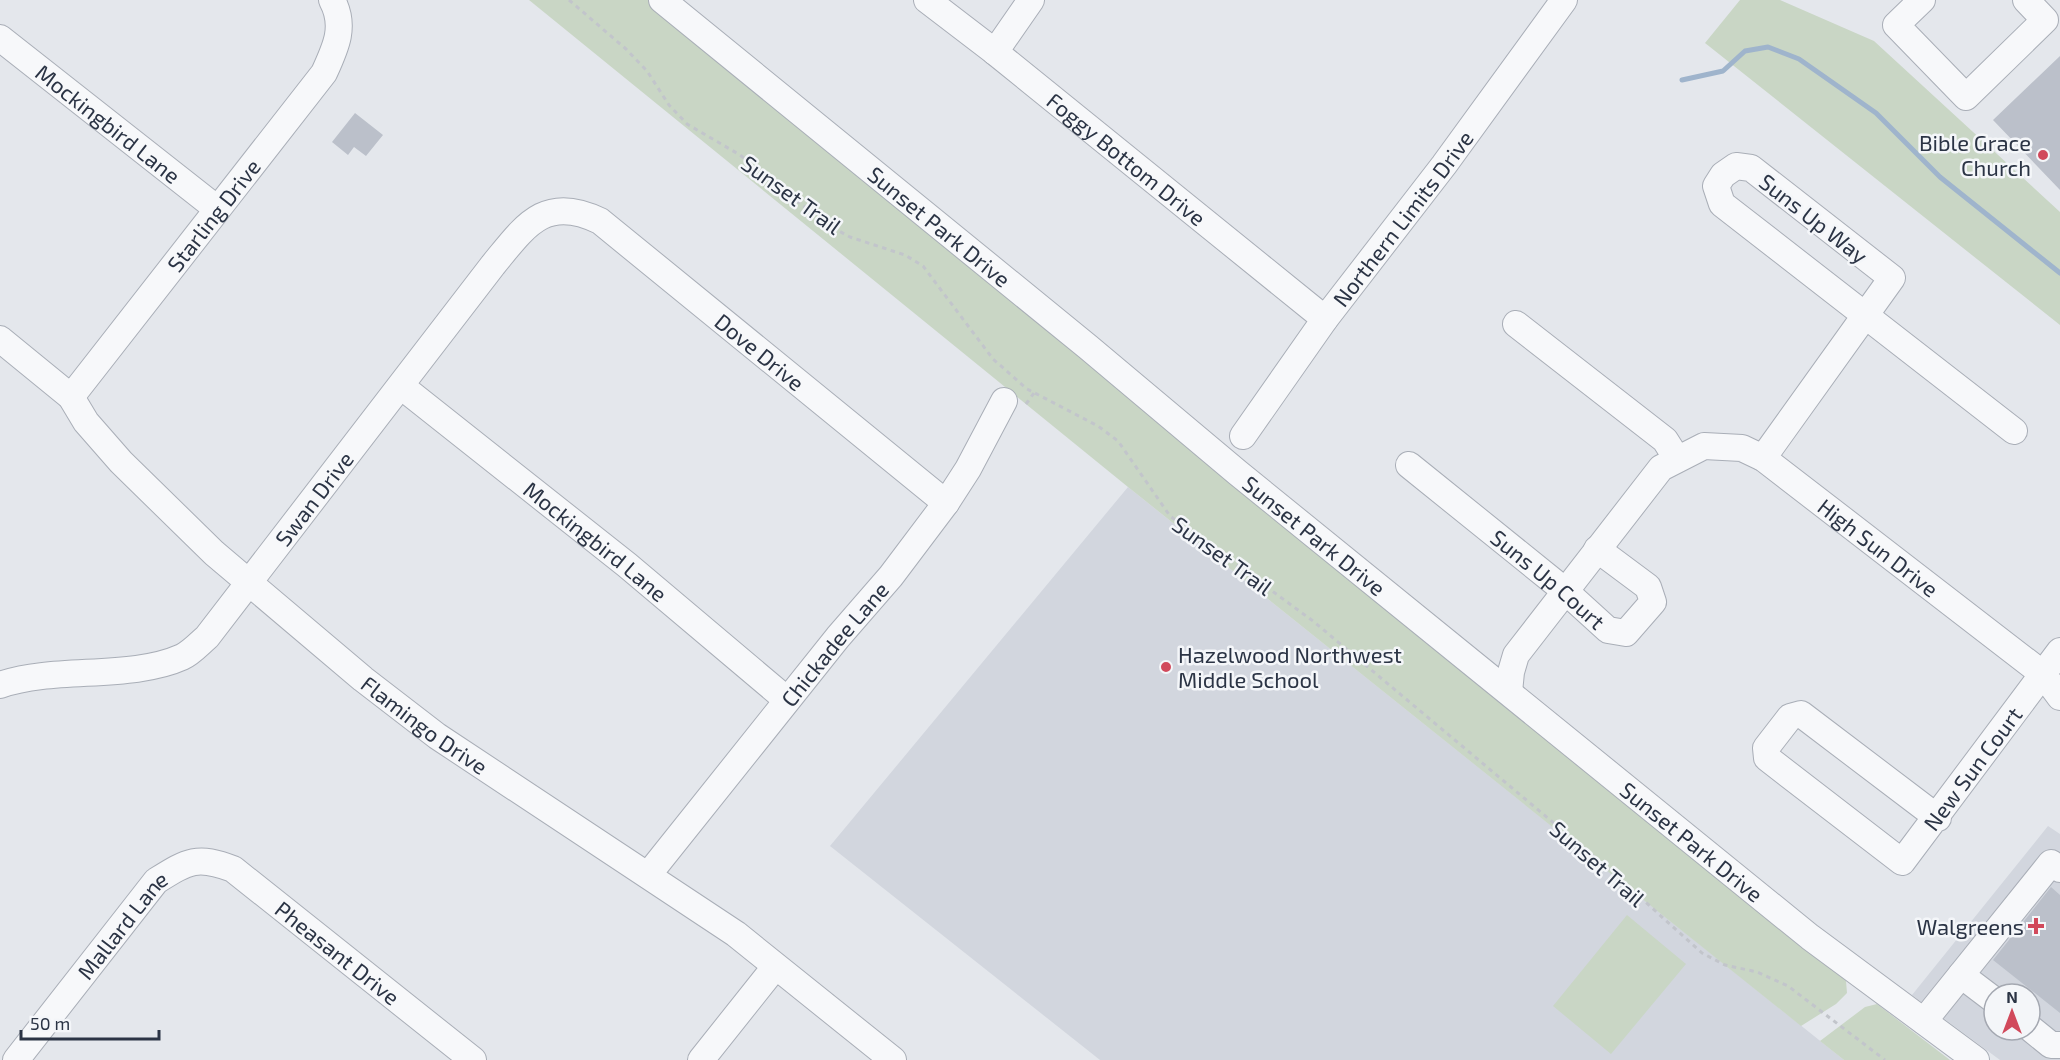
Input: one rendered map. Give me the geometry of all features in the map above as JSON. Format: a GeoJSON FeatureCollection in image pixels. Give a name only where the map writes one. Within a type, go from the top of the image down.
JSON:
{"type":"FeatureCollection","features":[{"type":"Feature","properties":{"kind":"street","name":"Starling Drive"},"geometry":{"type":"LineString","coordinates":[[71,397],[216,208],[324,73],[335,50],[341,26],[332,0]]}},
{"type":"Feature","properties":{"kind":"street","name":"Sunset Park Drive"},"geometry":{"type":"LineString","coordinates":[[662,0],[1810,937],[1976,1060]]}},
{"type":"Feature","properties":{"kind":"street","name":"Foggy Bottom Drive"},"geometry":{"type":"LineString","coordinates":[[927,0],[995,52],[1325,319]]}},
{"type":"Feature","properties":{"kind":"street"},"geometry":{"type":"LineString","coordinates":[[995,52],[1032,0]]}},
{"type":"Feature","properties":{"kind":"street","name":"Northern Limits Drive"},"geometry":{"type":"LineString","coordinates":[[1243,436],[1325,319],[1444,165],[1564,0]]}},
{"type":"Feature","properties":{"kind":"street"},"geometry":{"type":"LineString","coordinates":[[1922,0],[1896,25],[1966,97],[2045,20],[2026,0]]}},
{"type":"Feature","properties":{"kind":"street","name":"Mockingbird Lane"},"geometry":{"type":"LineString","coordinates":[[0,38],[216,208]]}},
{"type":"Feature","properties":{"kind":"street","name":"Suns Up Way"},"geometry":{"type":"LineString","coordinates":[[1763,458],[1865,315],[1892,278],[1751,168],[1736,166],[1723,175],[1716,186],[1722,204],[1865,315],[2014,431]]}},
{"type":"Feature","properties":{"kind":"street","name":"Swan Drive"},"geometry":{"type":"LineString","coordinates":[[0,684],[39,677],[158,665],[183,657],[207,638],[492,265],[527,225],[547,213],[568,209]]}},
{"type":"Feature","properties":{"kind":"street","name":"Dove Drive"},"geometry":{"type":"LineString","coordinates":[[568,209],[600,221],[946,503]]}},
{"type":"Feature","properties":{"kind":"street"},"geometry":{"type":"LineString","coordinates":[[1516,324],[1665,440],[1677,459]]}},
{"type":"Feature","properties":{"kind":"street","name":"Flamingo Drive"},"geometry":{"type":"LineString","coordinates":[[0,339],[71,397],[86,422],[121,462],[249,583],[363,679],[437,736],[736,934],[893,1060]]}},
{"type":"Feature","properties":{"kind":"street","name":"Mockingbird Lane"},"geometry":{"type":"LineString","coordinates":[[401,386],[627,565],[787,700]]}},
{"type":"Feature","properties":{"kind":"street","name":"Chickadee Lane"},"geometry":{"type":"LineString","coordinates":[[648,875],[787,700],[891,576],[946,503],[968,469],[1004,401]]}},
{"type":"Feature","properties":{"kind":"street","name":"High Sun Drive"},"geometry":{"type":"LineString","coordinates":[[1509,692],[1516,655],[1564,590],[1661,468],[1704,446],[1719,446],[1742,448],[1763,458],[2043,674],[2060,697]]}},
{"type":"Feature","properties":{"kind":"street","name":"Suns Up Court"},"geometry":{"type":"LineString","coordinates":[[1409,465],[1564,590],[1608,630],[1626,633],[1653,602],[1648,587],[1597,549]]}},
{"type":"Feature","properties":{"kind":"street","name":"New Sun Court"},"geometry":{"type":"LineString","coordinates":[[1938,818],[1801,714],[1790,717],[1766,748],[1767,758],[1902,862],[1938,818],[2060,651]]}},
{"type":"Feature","properties":{"kind":"street","name":"Mallard Lane"},"geometry":{"type":"LineString","coordinates":[[16,1060],[156,881],[180,866],[197,859]]}},
{"type":"Feature","properties":{"kind":"street","name":"Pheasant Drive"},"geometry":{"type":"LineString","coordinates":[[197,859],[233,868],[473,1060]]}},
{"type":"Feature","properties":{"kind":"street"},"geometry":{"type":"LineString","coordinates":[[1924,1021],[2050,863],[2060,869]]}},
{"type":"Feature","properties":{"kind":"street"},"geometry":{"type":"LineString","coordinates":[[701,1060],[775,967]]}},
{"type":"Feature","properties":{"kind":"street"},"geometry":{"type":"LineString","coordinates":[[1961,975],[1982,991]]}},
{"type":"Feature","properties":{"kind":"street"},"geometry":{"type":"LineString","coordinates":[[2042,1038],[2051,1045],[2060,1045]]}},
{"type":"Feature","properties":{"kind":"path","name":"Sunset Trail"},"geometry":{"type":"LineString","coordinates":[[569,0],[626,49],[647,71],[669,105],[687,124],[740,156],[826,224],[850,237],[905,255],[923,266],[993,359],[1027,389],[1098,426],[1118,441],[1170,516],[1340,644],[1611,871],[1702,953],[1725,965],[1756,972],[1788,986],[1885,1060]]}},
{"type":"Feature","properties":{"kind":"shaded area","name":"Hazelwood Northwest Middle School"},"geometry":{"type":"Polygon","coordinates":[[[1128,487],[1844,1060],[1100,1060],[830,846],[1128,487]]]}},
{"type":"Feature","properties":{"kind":"shaded area"},"geometry":{"type":"Polygon","coordinates":[[[2048,826],[2060,834],[2060,1060],[2000,1060],[1912,995],[2048,826]]]}},
{"type":"Feature","properties":{"kind":"green space"},"geometry":{"type":"Polygon","coordinates":[[[529,0],[650,0],[1834,969],[1846,981],[1847,993],[1836,1004],[1801,1026],[1128,487],[529,0]]]}},
{"type":"Feature","properties":{"kind":"green space"},"geometry":{"type":"Polygon","coordinates":[[[1740,0],[1780,0],[1874,41],[2060,212],[2060,325],[1705,43],[1740,0]]]}},
{"type":"Feature","properties":{"kind":"green space"},"geometry":{"type":"Polygon","coordinates":[[[1627,915],[1686,964],[1611,1054],[1553,1006],[1627,915]]]}},
{"type":"Feature","properties":{"kind":"green space"},"geometry":{"type":"Polygon","coordinates":[[[1877,1004],[1950,1060],[1844,1060],[1820,1041],[1865,1007],[1877,1004]]]}},
{"type":"Feature","properties":{"kind":"building","name":"Bible Grace Church"},"geometry":{"type":"Polygon","coordinates":[[[2060,56],[2060,190],[1993,120],[2060,56]]]}},
{"type":"Feature","properties":{"kind":"building"},"geometry":{"type":"Polygon","coordinates":[[[355,113],[383,135],[366,156],[354,147],[348,155],[332,142],[355,113]]]}},
{"type":"Feature","properties":{"kind":"building","name":"Walgreens"},"geometry":{"type":"Polygon","coordinates":[[[2051,887],[2060,895],[2060,1013],[2042,999],[2042,982],[2021,982],[1993,960],[2051,887]]]}},
{"type":"Feature","properties":{"kind":"waterway"},"geometry":{"type":"LineString","coordinates":[[1682,80],[1723,71],[1745,51],[1768,47],[1799,59],[1876,113],[1940,177],[2060,273]]}},
{"type":"Feature","properties":{"kind":"place","name":"Bible Grace Church"},"geometry":{"type":"Point","coordinates":[2043,155]}},
{"type":"Feature","properties":{"kind":"place","name":"Hazelwood Northwest Middle School"},"geometry":{"type":"Point","coordinates":[1166,667]}},
{"type":"Feature","properties":{"kind":"place","name":"Walgreens"},"geometry":{"type":"Point","coordinates":[2036,926]}}]}
